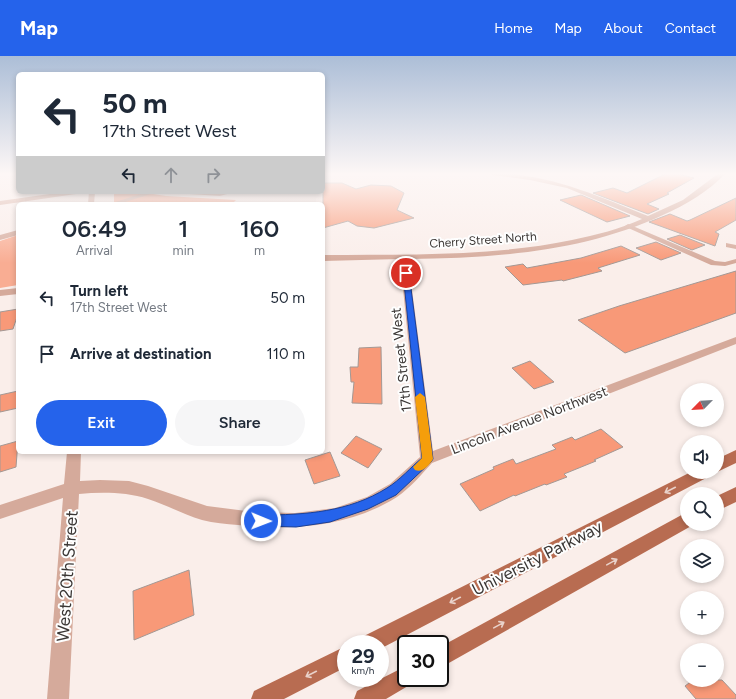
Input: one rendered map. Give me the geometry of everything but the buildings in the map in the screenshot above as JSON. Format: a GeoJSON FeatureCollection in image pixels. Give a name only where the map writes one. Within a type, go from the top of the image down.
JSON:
{"type":"FeatureCollection","features":[{"type":"Feature","properties":{"kind":"main road"},"geometry":{"type":"LineString","coordinates":[[724,462],[736,456]]}},
{"type":"Feature","properties":{"kind":"main road","name":"University Parkway"},"geometry":{"type":"LineString","coordinates":[[387,635],[691,479]]}},
{"type":"Feature","properties":{"kind":"main road"},"geometry":{"type":"LineString","coordinates":[[724,500],[736,494]]}},
{"type":"Feature","properties":{"kind":"main road"},"geometry":{"type":"LineString","coordinates":[[449,653],[680,524]]}},
{"type":"Feature","properties":{"kind":"main road"},"geometry":{"type":"LineString","coordinates":[[262,699],[337,661]]}},
{"type":"Feature","properties":{"kind":"main road"},"geometry":{"type":"LineString","coordinates":[[365,699],[397,681]]}},
{"type":"Feature","properties":{"kind":"street"},"geometry":{"type":"LineString","coordinates":[[607,203],[648,220]]}},
{"type":"Feature","properties":{"kind":"street","name":"Cherry Street North"},"geometry":{"type":"LineString","coordinates":[[325,258],[404,258],[516,252],[580,241],[648,220],[682,203]]}},
{"type":"Feature","properties":{"kind":"street"},"geometry":{"type":"LineString","coordinates":[[0,238],[16,233]]}},
{"type":"Feature","properties":{"kind":"street","name":"17th Street West"},"geometry":{"type":"LineString","coordinates":[[404,258],[427,459]]}},
{"type":"Feature","properties":{"kind":"street"},"geometry":{"type":"LineString","coordinates":[[0,293],[16,291]]}},
{"type":"Feature","properties":{"kind":"street","name":"Lincoln Avenue Northwest"},"geometry":{"type":"LineString","coordinates":[[0,512],[72,489],[98,487],[130,488],[149,493],[185,508],[205,513],[261,521],[296,521],[330,516],[364,506],[392,491],[427,459],[736,340]]}},
{"type":"Feature","properties":{"kind":"street","name":"West 20th Street"},"geometry":{"type":"LineString","coordinates":[[58,699],[74,454]]}},
{"type":"Feature","properties":{"kind":"lane"},"geometry":{"type":"LineString","coordinates":[[628,226],[714,263],[726,264],[736,261]]}},
{"type":"Feature","properties":{"kind":"shaded area"},"geometry":{"type":"Polygon","coordinates":[[[16,236],[16,285],[0,288],[0,241],[16,236]]]}},
{"type":"Feature","properties":{"kind":"slow traffic"},"geometry":{"type":"LineString","coordinates":[[419,467],[427,459],[420,397]]}},
{"type":"Feature","properties":{"kind":"route"},"geometry":{"type":"LineString","coordinates":[[261,521],[296,521],[330,516],[364,506],[392,491],[427,459],[406,273]]}}]}
